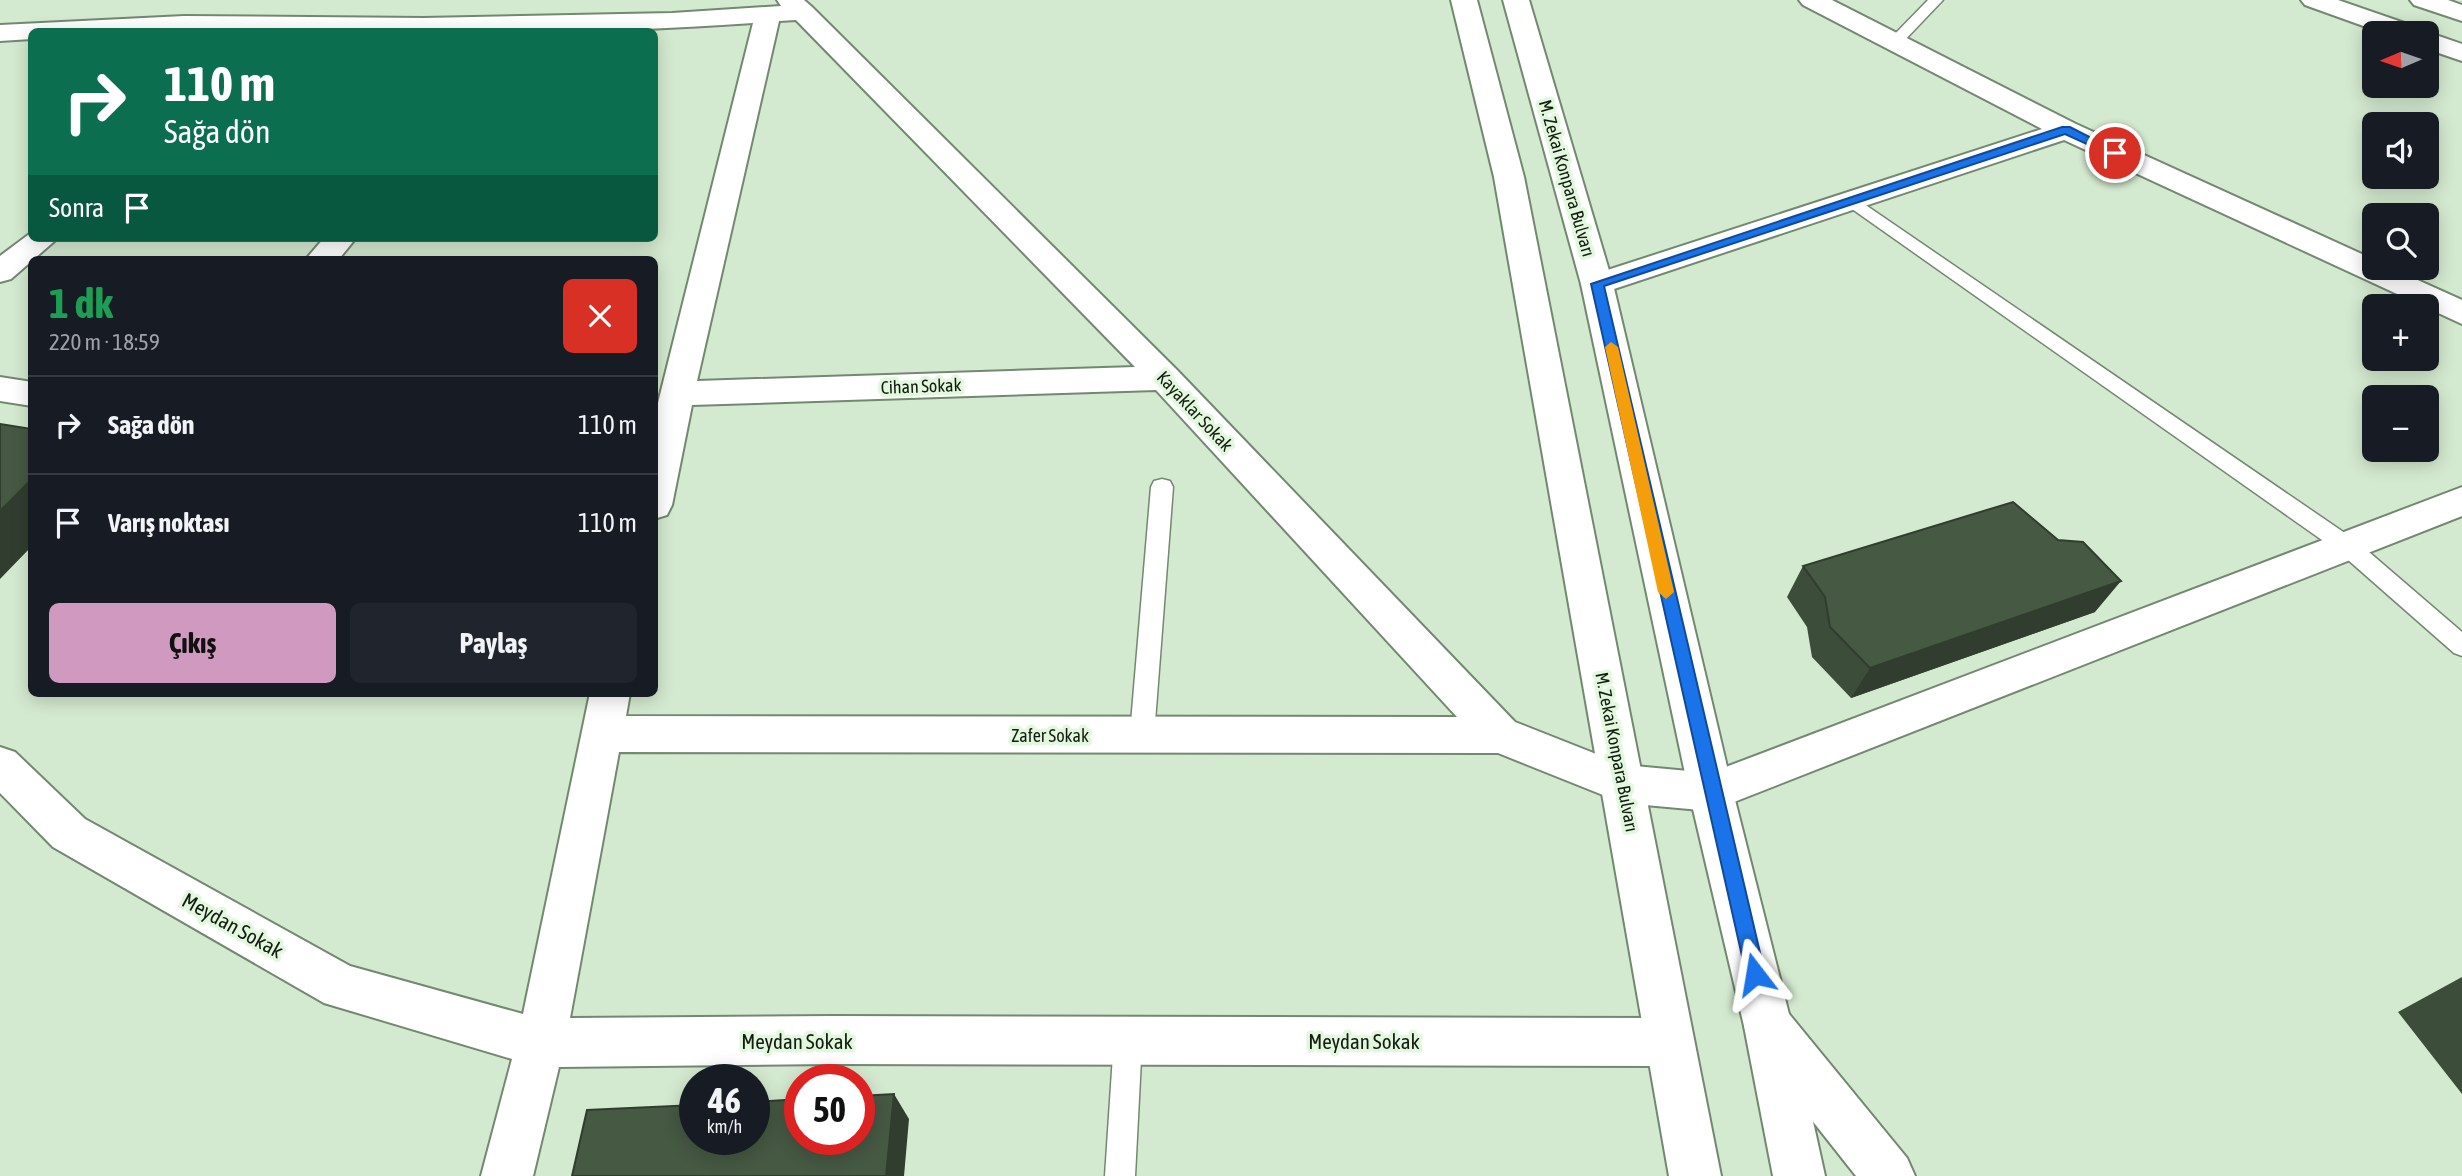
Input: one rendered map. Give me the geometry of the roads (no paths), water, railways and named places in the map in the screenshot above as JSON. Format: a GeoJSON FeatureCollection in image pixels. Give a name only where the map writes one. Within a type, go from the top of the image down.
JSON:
{"type":"FeatureCollection","features":[{"type":"Feature","properties":{"kind":"street"},"geometry":{"type":"LineString","coordinates":[[309,28],[329,0]]}},
{"type":"Feature","properties":{"kind":"street","name":"M. Zekai Konpara Bulvarı"},"geometry":{"type":"LineString","coordinates":[[1464,0],[1509,177],[1695,1176]]}},
{"type":"Feature","properties":{"kind":"street","name":"M. Zekai Konpara Bulvarı"},"geometry":{"type":"LineString","coordinates":[[1516,0],[1597,284],[1711,792],[1768,1026],[1799,1176]]}},
{"type":"Feature","properties":{"kind":"street"},"geometry":{"type":"LineString","coordinates":[[1812,0],[2066,130],[2462,313]]}},
{"type":"Feature","properties":{"kind":"street"},"geometry":{"type":"LineString","coordinates":[[2314,0],[2373,21]]}},
{"type":"Feature","properties":{"kind":"street"},"geometry":{"type":"LineString","coordinates":[[2423,0],[2462,13]]}},
{"type":"Feature","properties":{"kind":"street"},"geometry":{"type":"LineString","coordinates":[[102,28],[184,24],[309,28],[538,28],[671,21],[787,8],[677,394],[658,481]]}},
{"type":"Feature","properties":{"kind":"street","name":"Kayaklar Sokak"},"geometry":{"type":"LineString","coordinates":[[787,8],[1165,378],[1500,735],[1623,784],[1711,792]]}},
{"type":"Feature","properties":{"kind":"street"},"geometry":{"type":"LineString","coordinates":[[0,33],[28,32]]}},
{"type":"Feature","properties":{"kind":"street"},"geometry":{"type":"LineString","coordinates":[[2440,45],[2462,53]]}},
{"type":"Feature","properties":{"kind":"street"},"geometry":{"type":"LineString","coordinates":[[1597,284],[2066,130]]}},
{"type":"Feature","properties":{"kind":"street"},"geometry":{"type":"LineString","coordinates":[[0,272],[38,242]]}},
{"type":"Feature","properties":{"kind":"street"},"geometry":{"type":"LineString","coordinates":[[325,256],[337,242]]}},
{"type":"Feature","properties":{"kind":"street","name":"Cihan Sokak"},"geometry":{"type":"LineString","coordinates":[[677,394],[1165,378]]}},
{"type":"Feature","properties":{"kind":"street"},"geometry":{"type":"LineString","coordinates":[[0,389],[28,393]]}},
{"type":"Feature","properties":{"kind":"street"},"geometry":{"type":"LineString","coordinates":[[1711,792],[2462,501]]}},
{"type":"Feature","properties":{"kind":"street"},"geometry":{"type":"LineString","coordinates":[[507,1176],[541,1043],[606,713]]}},
{"type":"Feature","properties":{"kind":"street","name":"Zafer Sokak"},"geometry":{"type":"LineString","coordinates":[[606,713],[1142,735],[1500,735]]}},
{"type":"Feature","properties":{"kind":"street","name":"Meydan Sokak"},"geometry":{"type":"LineString","coordinates":[[0,765],[69,833],[341,986],[541,1043],[1670,1042]]}},
{"type":"Feature","properties":{"kind":"street"},"geometry":{"type":"LineString","coordinates":[[1768,1026],[1889,1176]]}},
{"type":"Feature","properties":{"kind":"lane"},"geometry":{"type":"LineString","coordinates":[[1896,41],[1936,0]]}},
{"type":"Feature","properties":{"kind":"lane"},"geometry":{"type":"LineString","coordinates":[[1851,201],[2347,546],[2462,646]]}},
{"type":"Feature","properties":{"kind":"lane"},"geometry":{"type":"LineString","coordinates":[[1142,735],[1162,487]]}},
{"type":"Feature","properties":{"kind":"lane"},"geometry":{"type":"LineString","coordinates":[[1120,1176],[1128,1041]]}}]}
